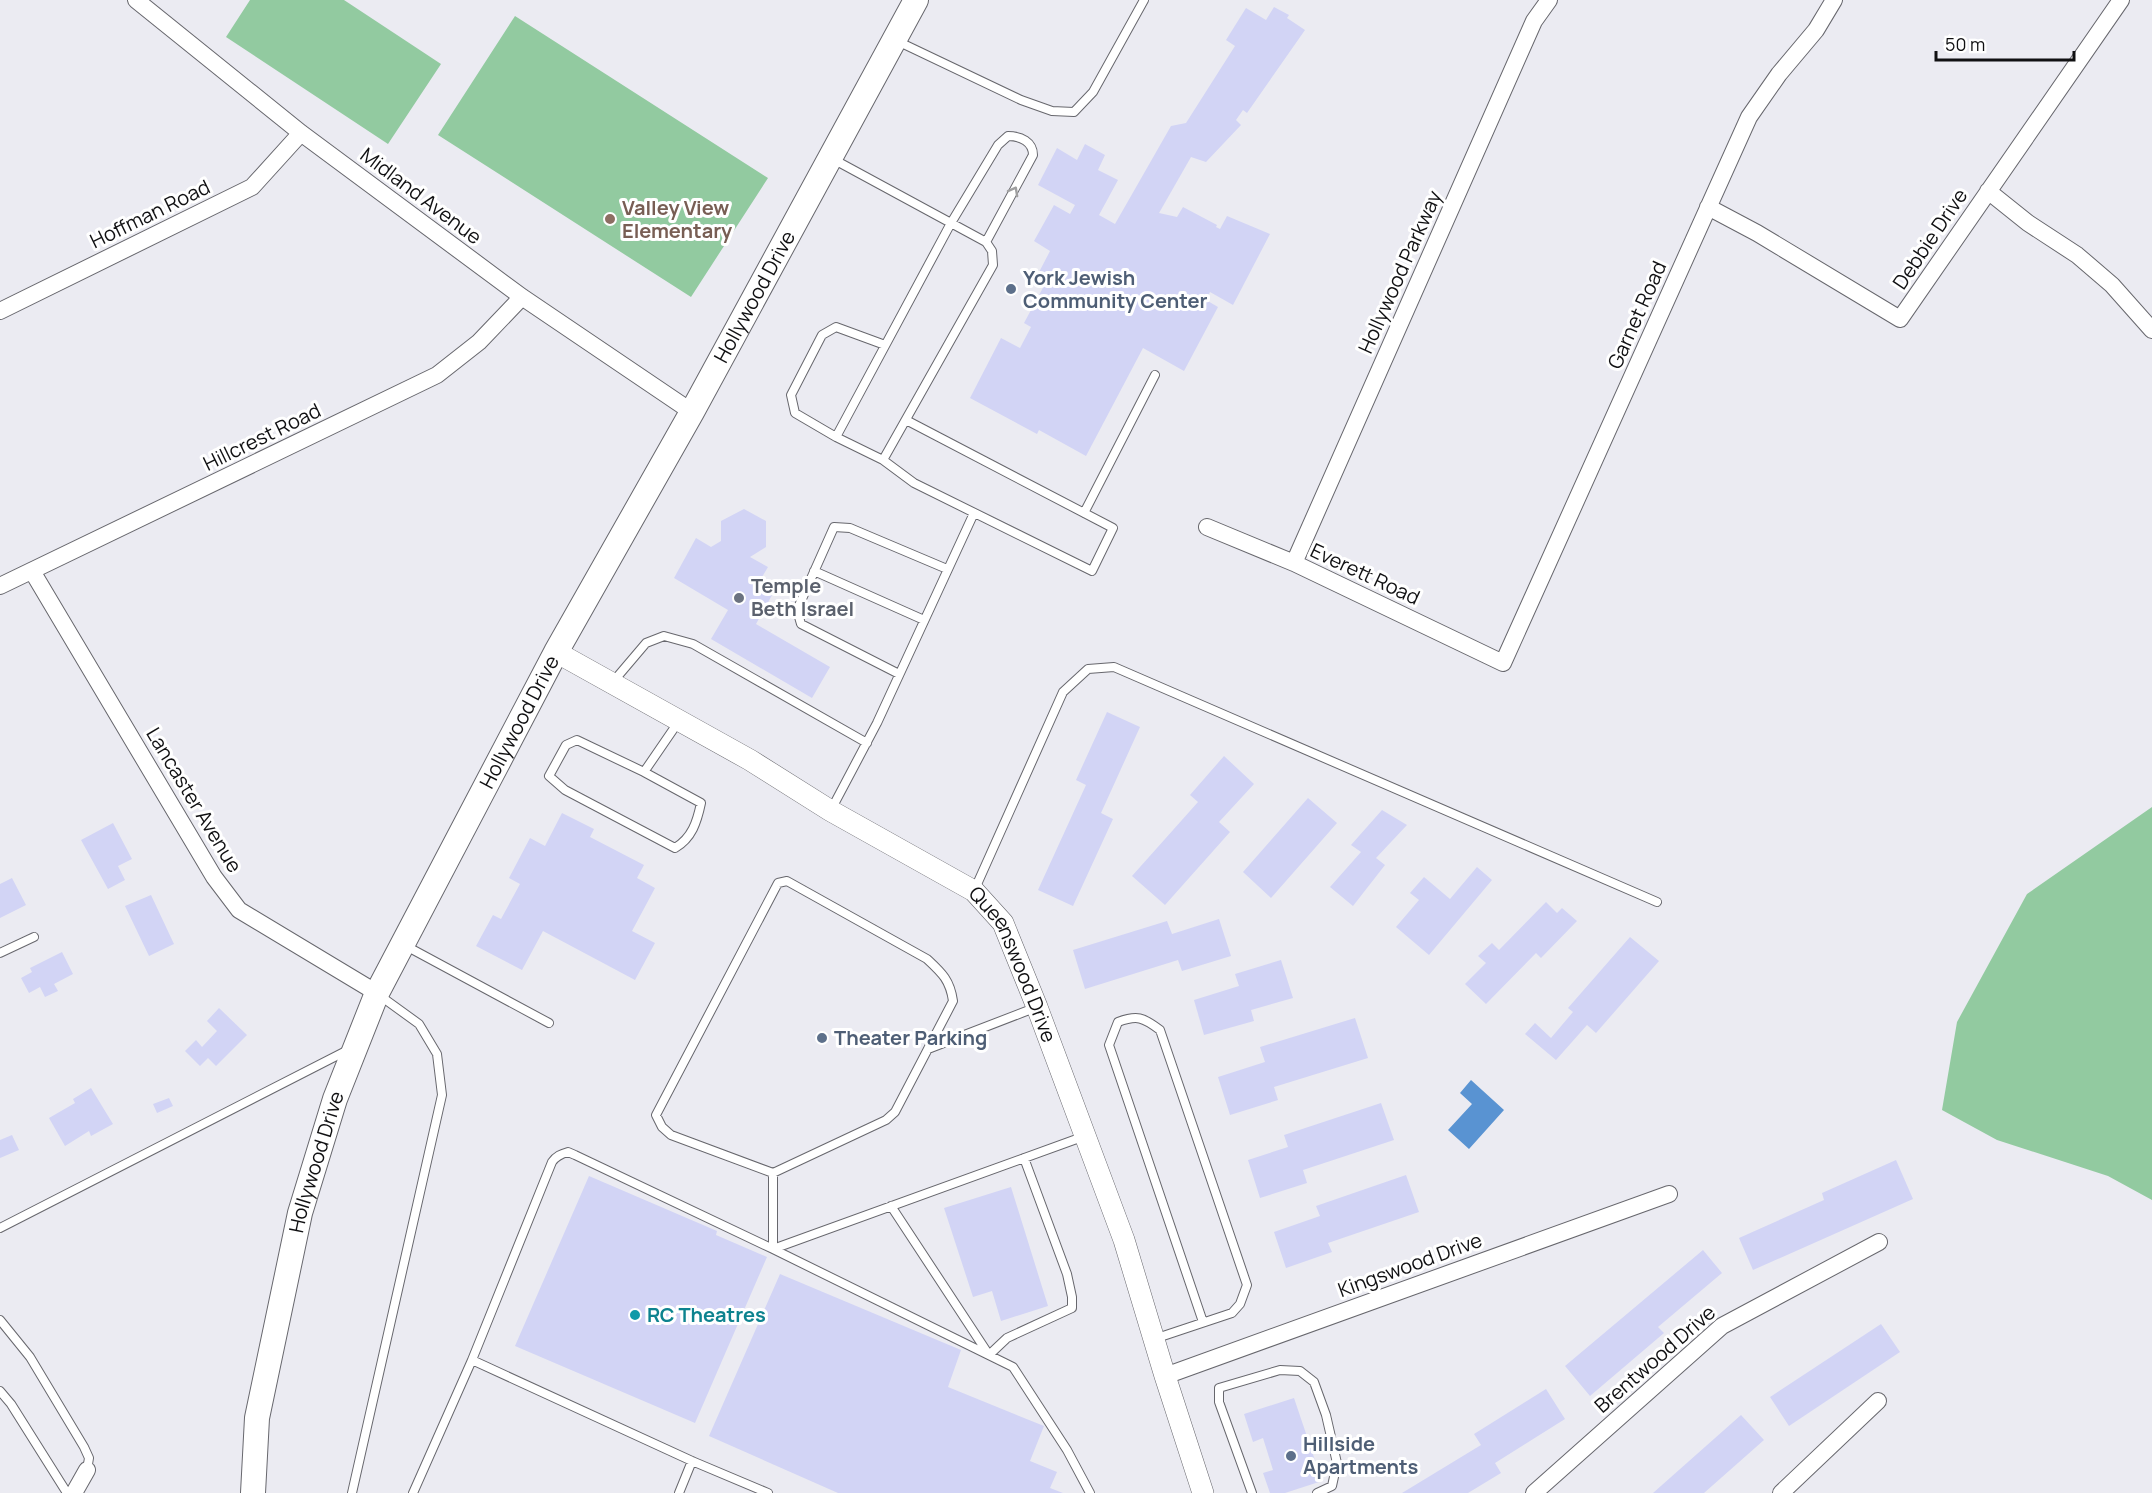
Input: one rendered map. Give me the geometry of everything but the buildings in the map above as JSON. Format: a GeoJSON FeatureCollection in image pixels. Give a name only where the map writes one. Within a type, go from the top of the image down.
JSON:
{"type":"FeatureCollection","features":[{"type":"Feature","properties":{"kind":"main road","name":"Hollywood Drive"},"geometry":{"type":"LineString","coordinates":[[253,1493],[257,1418],[300,1213],[335,1098],[376,993],[556,652],[692,411],[915,0]]}},
{"type":"Feature","properties":{"kind":"street","name":"Midland Avenue"},"geometry":{"type":"LineString","coordinates":[[136,0],[301,133],[522,297],[692,411]]}},
{"type":"Feature","properties":{"kind":"street","name":"Hollywood Parkway"},"geometry":{"type":"LineString","coordinates":[[1294,563],[1534,21],[1549,0]]}},
{"type":"Feature","properties":{"kind":"street","name":"Garnet Road"},"geometry":{"type":"LineString","coordinates":[[1503,663],[1749,117],[1779,74],[1816,30],[1834,0]]}},
{"type":"Feature","properties":{"kind":"street","name":"Debbie Drive"},"geometry":{"type":"LineString","coordinates":[[1708,207],[1757,233],[1900,319],[2121,0]]}},
{"type":"Feature","properties":{"kind":"street","name":"Hoffman Road"},"geometry":{"type":"LineString","coordinates":[[0,311],[252,187],[301,133]]}},
{"type":"Feature","properties":{"kind":"street"},"geometry":{"type":"LineString","coordinates":[[1988,191],[2028,223],[2077,255],[2112,285],[2152,330]]}},
{"type":"Feature","properties":{"kind":"street","name":"Hillcrest Road"},"geometry":{"type":"LineString","coordinates":[[0,586],[437,375],[479,342],[522,297]]}},
{"type":"Feature","properties":{"kind":"street","name":"Everett Road"},"geometry":{"type":"LineString","coordinates":[[1207,527],[1294,563],[1503,663]]}},
{"type":"Feature","properties":{"kind":"street","name":"Lancaster Avenue"},"geometry":{"type":"LineString","coordinates":[[32,571],[214,877],[238,910],[376,993]]}},
{"type":"Feature","properties":{"kind":"street","name":"Queenswood Drive"},"geometry":{"type":"LineString","coordinates":[[556,652],[750,760],[831,811],[974,891],[1003,923],[1037,1007],[1124,1240],[1203,1493]]}},
{"type":"Feature","properties":{"kind":"street","name":"Kingswood Drive"},"geometry":{"type":"LineString","coordinates":[[1165,1376],[1670,1194]]}},
{"type":"Feature","properties":{"kind":"street","name":"Brentwood Drive"},"geometry":{"type":"LineString","coordinates":[[1534,1493],[1722,1326],[1879,1242]]}},
{"type":"Feature","properties":{"kind":"street"},"geometry":{"type":"LineString","coordinates":[[1780,1493],[1878,1401]]}},
{"type":"Feature","properties":{"kind":"street"},"geometry":{"type":"LineString","coordinates":[[74,1493],[87,1470]]}},
{"type":"Feature","properties":{"kind":"lane"},"geometry":{"type":"LineString","coordinates":[[895,40],[1021,100],[1052,111],[1074,112],[1093,92],[1144,0]]}},
{"type":"Feature","properties":{"kind":"lane"},"geometry":{"type":"LineString","coordinates":[[836,436],[951,223],[1002,139],[1014,136],[1028,142],[1033,150],[1030,164],[986,242]]}},
{"type":"Feature","properties":{"kind":"lane"},"geometry":{"type":"LineString","coordinates":[[831,157],[986,242],[992,250],[993,265],[883,460]]}},
{"type":"Feature","properties":{"kind":"lane"},"geometry":{"type":"LineString","coordinates":[[885,345],[836,327],[822,335],[791,395],[795,413],[883,460],[914,483],[1092,571],[1113,528],[906,420]]}},
{"type":"Feature","properties":{"kind":"lane"},"geometry":{"type":"LineString","coordinates":[[1084,513],[1155,375]]}},
{"type":"Feature","properties":{"kind":"lane"},"geometry":{"type":"LineString","coordinates":[[831,811],[867,743],[974,513]]}},
{"type":"Feature","properties":{"kind":"lane"},"geometry":{"type":"LineString","coordinates":[[900,674],[801,624],[797,610],[814,571],[834,527],[850,528],[947,569]]}},
{"type":"Feature","properties":{"kind":"lane"},"geometry":{"type":"LineString","coordinates":[[814,571],[924,620]]}},
{"type":"Feature","properties":{"kind":"lane"},"geometry":{"type":"LineString","coordinates":[[612,683],[646,643],[664,636],[693,644],[867,743]]}},
{"type":"Feature","properties":{"kind":"lane"},"geometry":{"type":"LineString","coordinates":[[974,891],[1063,692],[1088,669],[1114,667],[1657,902]]}},
{"type":"Feature","properties":{"kind":"lane"},"geometry":{"type":"LineString","coordinates":[[644,772],[679,720]]}},
{"type":"Feature","properties":{"kind":"lane"},"geometry":{"type":"LineString","coordinates":[[577,740],[644,772],[701,803],[698,818],[686,842],[675,848],[565,790],[549,776],[566,745],[577,740]]}},
{"type":"Feature","properties":{"kind":"lane"},"geometry":{"type":"LineString","coordinates":[[787,881],[927,959],[942,973],[951,987],[953,1001],[895,1112],[886,1120],[772,1173],[671,1135],[662,1127],[656,1115],[778,884],[787,881]]}},
{"type":"Feature","properties":{"kind":"lane"},"geometry":{"type":"LineString","coordinates":[[0,953],[34,937]]}},
{"type":"Feature","properties":{"kind":"lane"},"geometry":{"type":"LineString","coordinates":[[403,944],[549,1023]]}},
{"type":"Feature","properties":{"kind":"lane"},"geometry":{"type":"LineString","coordinates":[[352,1493],[442,1095],[437,1054],[419,1024],[376,993]]}},
{"type":"Feature","properties":{"kind":"lane"},"geometry":{"type":"LineString","coordinates":[[928,1049],[1037,1007]]}},
{"type":"Feature","properties":{"kind":"lane"},"geometry":{"type":"LineString","coordinates":[[1154,1339],[1232,1313],[1240,1304],[1247,1286],[1160,1030],[1148,1021],[1133,1017],[1118,1022],[1108,1045],[1203,1322]]}},
{"type":"Feature","properties":{"kind":"lane"},"geometry":{"type":"LineString","coordinates":[[0,1228],[356,1046]]}},
{"type":"Feature","properties":{"kind":"lane"},"geometry":{"type":"LineString","coordinates":[[773,1249],[1085,1136]]}},
{"type":"Feature","properties":{"kind":"lane"},"geometry":{"type":"LineString","coordinates":[[413,1493],[472,1360],[552,1162],[561,1154],[568,1152],[773,1249],[1013,1367],[1067,1450],[1090,1493]]}},
{"type":"Feature","properties":{"kind":"lane"},"geometry":{"type":"LineString","coordinates":[[989,1355],[1007,1338],[1072,1308],[1067,1274],[1024,1158]]}},
{"type":"Feature","properties":{"kind":"lane"},"geometry":{"type":"LineString","coordinates":[[772,1173],[773,1249]]}},
{"type":"Feature","properties":{"kind":"lane"},"geometry":{"type":"LineString","coordinates":[[891,1206],[989,1355]]}},
{"type":"Feature","properties":{"kind":"lane"},"geometry":{"type":"LineString","coordinates":[[0,1320],[30,1357],[84,1447],[88,1458],[87,1470]]}},
{"type":"Feature","properties":{"kind":"lane"},"geometry":{"type":"LineString","coordinates":[[472,1360],[692,1461],[768,1493]]}},
{"type":"Feature","properties":{"kind":"lane"},"geometry":{"type":"LineString","coordinates":[[1252,1493],[1220,1402],[1219,1388],[1280,1370],[1300,1371],[1314,1382],[1326,1415],[1336,1463],[1332,1486],[1317,1493]]}},
{"type":"Feature","properties":{"kind":"lane"},"geometry":{"type":"LineString","coordinates":[[0,1391],[11,1404],[67,1493]]}},
{"type":"Feature","properties":{"kind":"lane"},"geometry":{"type":"LineString","coordinates":[[679,1493],[692,1461]]}},
{"type":"Feature","properties":{"kind":"green space"},"geometry":{"type":"Polygon","coordinates":[[[250,0],[344,0],[441,64],[388,144],[226,37],[250,0]]]}},
{"type":"Feature","properties":{"kind":"green space"},"geometry":{"type":"Polygon","coordinates":[[[515,16],[768,178],[691,297],[438,135],[515,16]]]}},
{"type":"Feature","properties":{"kind":"green space"},"geometry":{"type":"Polygon","coordinates":[[[2152,807],[2152,1200],[2108,1176],[1997,1140],[1942,1110],[1957,1022],[2027,894],[2152,807]]]}},
{"type":"Feature","properties":{"kind":"water"},"geometry":{"type":"Polygon","coordinates":[[[1471,1080],[1504,1110],[1469,1149],[1448,1130],[1472,1104],[1460,1093],[1471,1080]]]}},
{"type":"Feature","properties":{"kind":"place","name":"Valley View Elementary"},"geometry":{"type":"Point","coordinates":[610,219]}},
{"type":"Feature","properties":{"kind":"place","name":"York Jewish Community Center"},"geometry":{"type":"Point","coordinates":[1011,289]}},
{"type":"Feature","properties":{"kind":"place","name":"Temple Beth Israel"},"geometry":{"type":"Point","coordinates":[739,598]}},
{"type":"Feature","properties":{"kind":"place","name":"Theater Parking"},"geometry":{"type":"Point","coordinates":[822,1038]}},
{"type":"Feature","properties":{"kind":"place","name":"RC Theatres"},"geometry":{"type":"Point","coordinates":[635,1315]}},
{"type":"Feature","properties":{"kind":"place","name":"Hillside Apartments"},"geometry":{"type":"Point","coordinates":[1291,1456]}}]}
